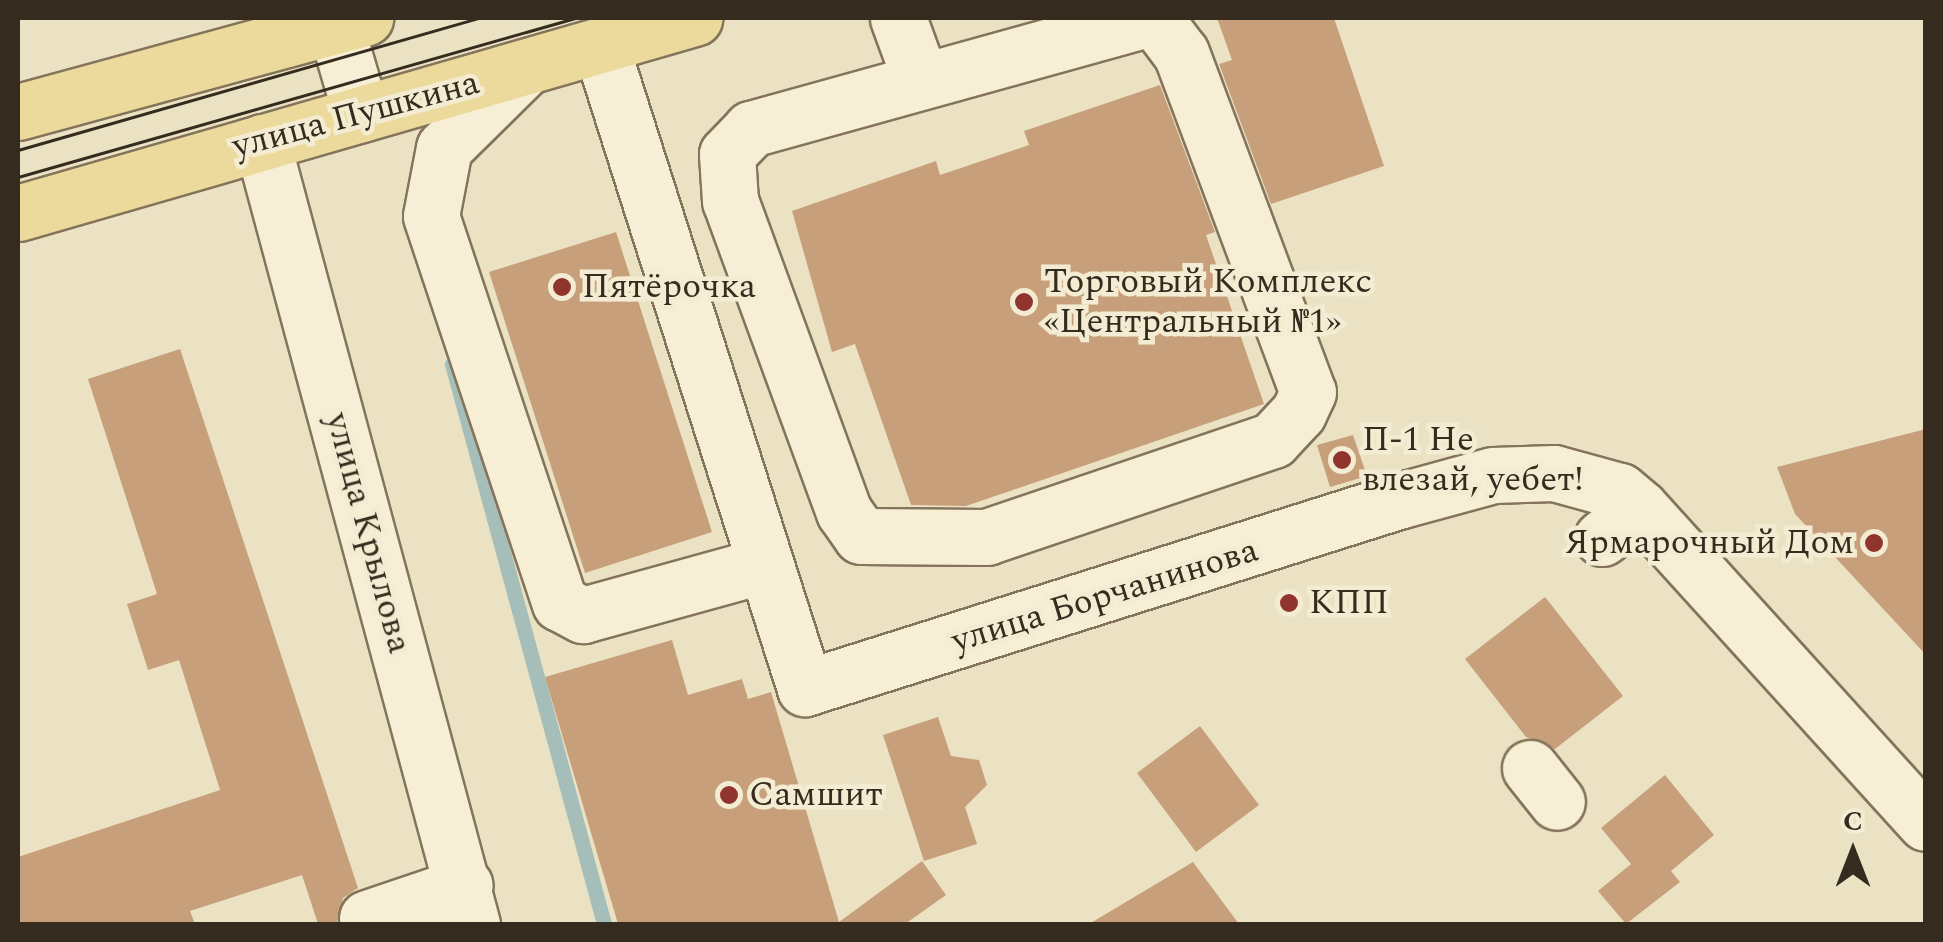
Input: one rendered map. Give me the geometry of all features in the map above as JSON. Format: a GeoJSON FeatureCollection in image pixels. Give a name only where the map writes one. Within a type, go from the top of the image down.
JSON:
{"type":"FeatureCollection","features":[{"type":"Feature","properties":{"kind":"main road","name":"улица Пушкина"},"geometry":{"type":"LineString","coordinates":[[18,212],[694,18]]}},
{"type":"Feature","properties":{"kind":"main road"},"geometry":{"type":"LineString","coordinates":[[18,112],[345,20]]}},
{"type":"Feature","properties":{"kind":"street"},"geometry":{"type":"LineString","coordinates":[[898,18],[920,78]]}},
{"type":"Feature","properties":{"kind":"street"},"geometry":{"type":"LineString","coordinates":[[345,20],[361,114]]}},
{"type":"Feature","properties":{"kind":"street"},"geometry":{"type":"LineString","coordinates":[[1145,20],[1171,36],[1308,392],[1273,440],[987,538],[861,536],[844,512],[730,200],[726,154],[750,128],[920,78],[1108,24],[1145,20]]}},
{"type":"Feature","properties":{"kind":"street","name":"улица Борчанинова"},"geometry":{"type":"LineString","coordinates":[[601,47],[805,688],[1494,475],[1574,476],[1620,492],[1621,523],[1926,822]]}},
{"type":"Feature","properties":{"kind":"street"},"geometry":{"type":"LineString","coordinates":[[524,69],[444,148],[430,216],[560,604],[583,615],[764,565]]}},
{"type":"Feature","properties":{"kind":"street","name":"улица Крылова"},"geometry":{"type":"LineString","coordinates":[[262,142],[469,905]]}},
{"type":"Feature","properties":{"kind":"street"},"geometry":{"type":"LineString","coordinates":[[368,918],[469,905]]}},
{"type":"Feature","properties":{"kind":"building"},"geometry":{"type":"Polygon","coordinates":[[[1217,18],[1334,18],[1384,166],[1271,204],[1219,64],[1232,60],[1217,18]]]}},
{"type":"Feature","properties":{"kind":"building","name":"Торговый Комплекс «Центральный №1»"},"geometry":{"type":"Polygon","coordinates":[[[1160,85],[1215,232],[1206,235],[1264,404],[966,506],[911,505],[855,344],[832,352],[792,211],[936,161],[940,175],[1029,145],[1024,131],[1160,85]]]}},
{"type":"Feature","properties":{"kind":"building"},"geometry":{"type":"Polygon","coordinates":[[[616,232],[712,532],[585,573],[489,272],[616,232]]]}},
{"type":"Feature","properties":{"kind":"building"},"geometry":{"type":"Polygon","coordinates":[[[180,349],[358,888],[343,898],[337,924],[318,924],[302,875],[190,911],[195,924],[18,924],[18,857],[220,790],[179,660],[148,670],[127,604],[157,594],[88,379],[180,349]]]}},
{"type":"Feature","properties":{"kind":"building","name":"Ярмарочный Дом"},"geometry":{"type":"Polygon","coordinates":[[[1926,429],[1926,655],[1795,514],[1777,467],[1926,429]]]}},
{"type":"Feature","properties":{"kind":"building","name":"П-1 Не влезай, уебет!"},"geometry":{"type":"Polygon","coordinates":[[[1353,435],[1367,476],[1330,487],[1317,445],[1353,435]]]}},
{"type":"Feature","properties":{"kind":"building"},"geometry":{"type":"Polygon","coordinates":[[[1545,597],[1623,696],[1555,749],[1526,737],[1465,659],[1545,597]]]}},
{"type":"Feature","properties":{"kind":"building"},"geometry":{"type":"Polygon","coordinates":[[[672,640],[688,695],[742,679],[748,699],[771,692],[839,922],[922,861],[946,895],[905,924],[618,924],[545,677],[672,640]]]}},
{"type":"Feature","properties":{"kind":"building"},"geometry":{"type":"Polygon","coordinates":[[[938,717],[951,756],[979,760],[987,785],[965,807],[977,844],[924,861],[883,735],[938,717]]]}},
{"type":"Feature","properties":{"kind":"building"},"geometry":{"type":"Polygon","coordinates":[[[1200,726],[1259,805],[1196,852],[1137,773],[1200,726]]]}},
{"type":"Feature","properties":{"kind":"building"},"geometry":{"type":"Polygon","coordinates":[[[1665,775],[1714,835],[1671,871],[1680,882],[1626,924],[1598,891],[1631,864],[1601,828],[1665,775]]]}},
{"type":"Feature","properties":{"kind":"building"},"geometry":{"type":"Polygon","coordinates":[[[1193,862],[1239,924],[1089,924],[1193,862]]]}},
{"type":"Feature","properties":{"kind":"waterway"},"geometry":{"type":"LineString","coordinates":[[452,364],[604,924]]}},
{"type":"Feature","properties":{"kind":"tram line"},"geometry":{"type":"LineString","coordinates":[[18,150],[478,18]]}},
{"type":"Feature","properties":{"kind":"tram line"},"geometry":{"type":"LineString","coordinates":[[18,177],[575,18]]}},
{"type":"Feature","properties":{"kind":"place","name":"Пятёрочка"},"geometry":{"type":"Point","coordinates":[562,287]}},
{"type":"Feature","properties":{"kind":"place","name":"Торговый Комплекс «Центральный №1»"},"geometry":{"type":"Point","coordinates":[1024,302]}},
{"type":"Feature","properties":{"kind":"place","name":"П-1 Не влезай, уебет!"},"geometry":{"type":"Point","coordinates":[1342,460]}},
{"type":"Feature","properties":{"kind":"place","name":"Ярмарочный Дом"},"geometry":{"type":"Point","coordinates":[1874,543]}},
{"type":"Feature","properties":{"kind":"place","name":"КПП"},"geometry":{"type":"Point","coordinates":[1289,603]}},
{"type":"Feature","properties":{"kind":"place","name":"Самшит"},"geometry":{"type":"Point","coordinates":[729,795]}}]}
